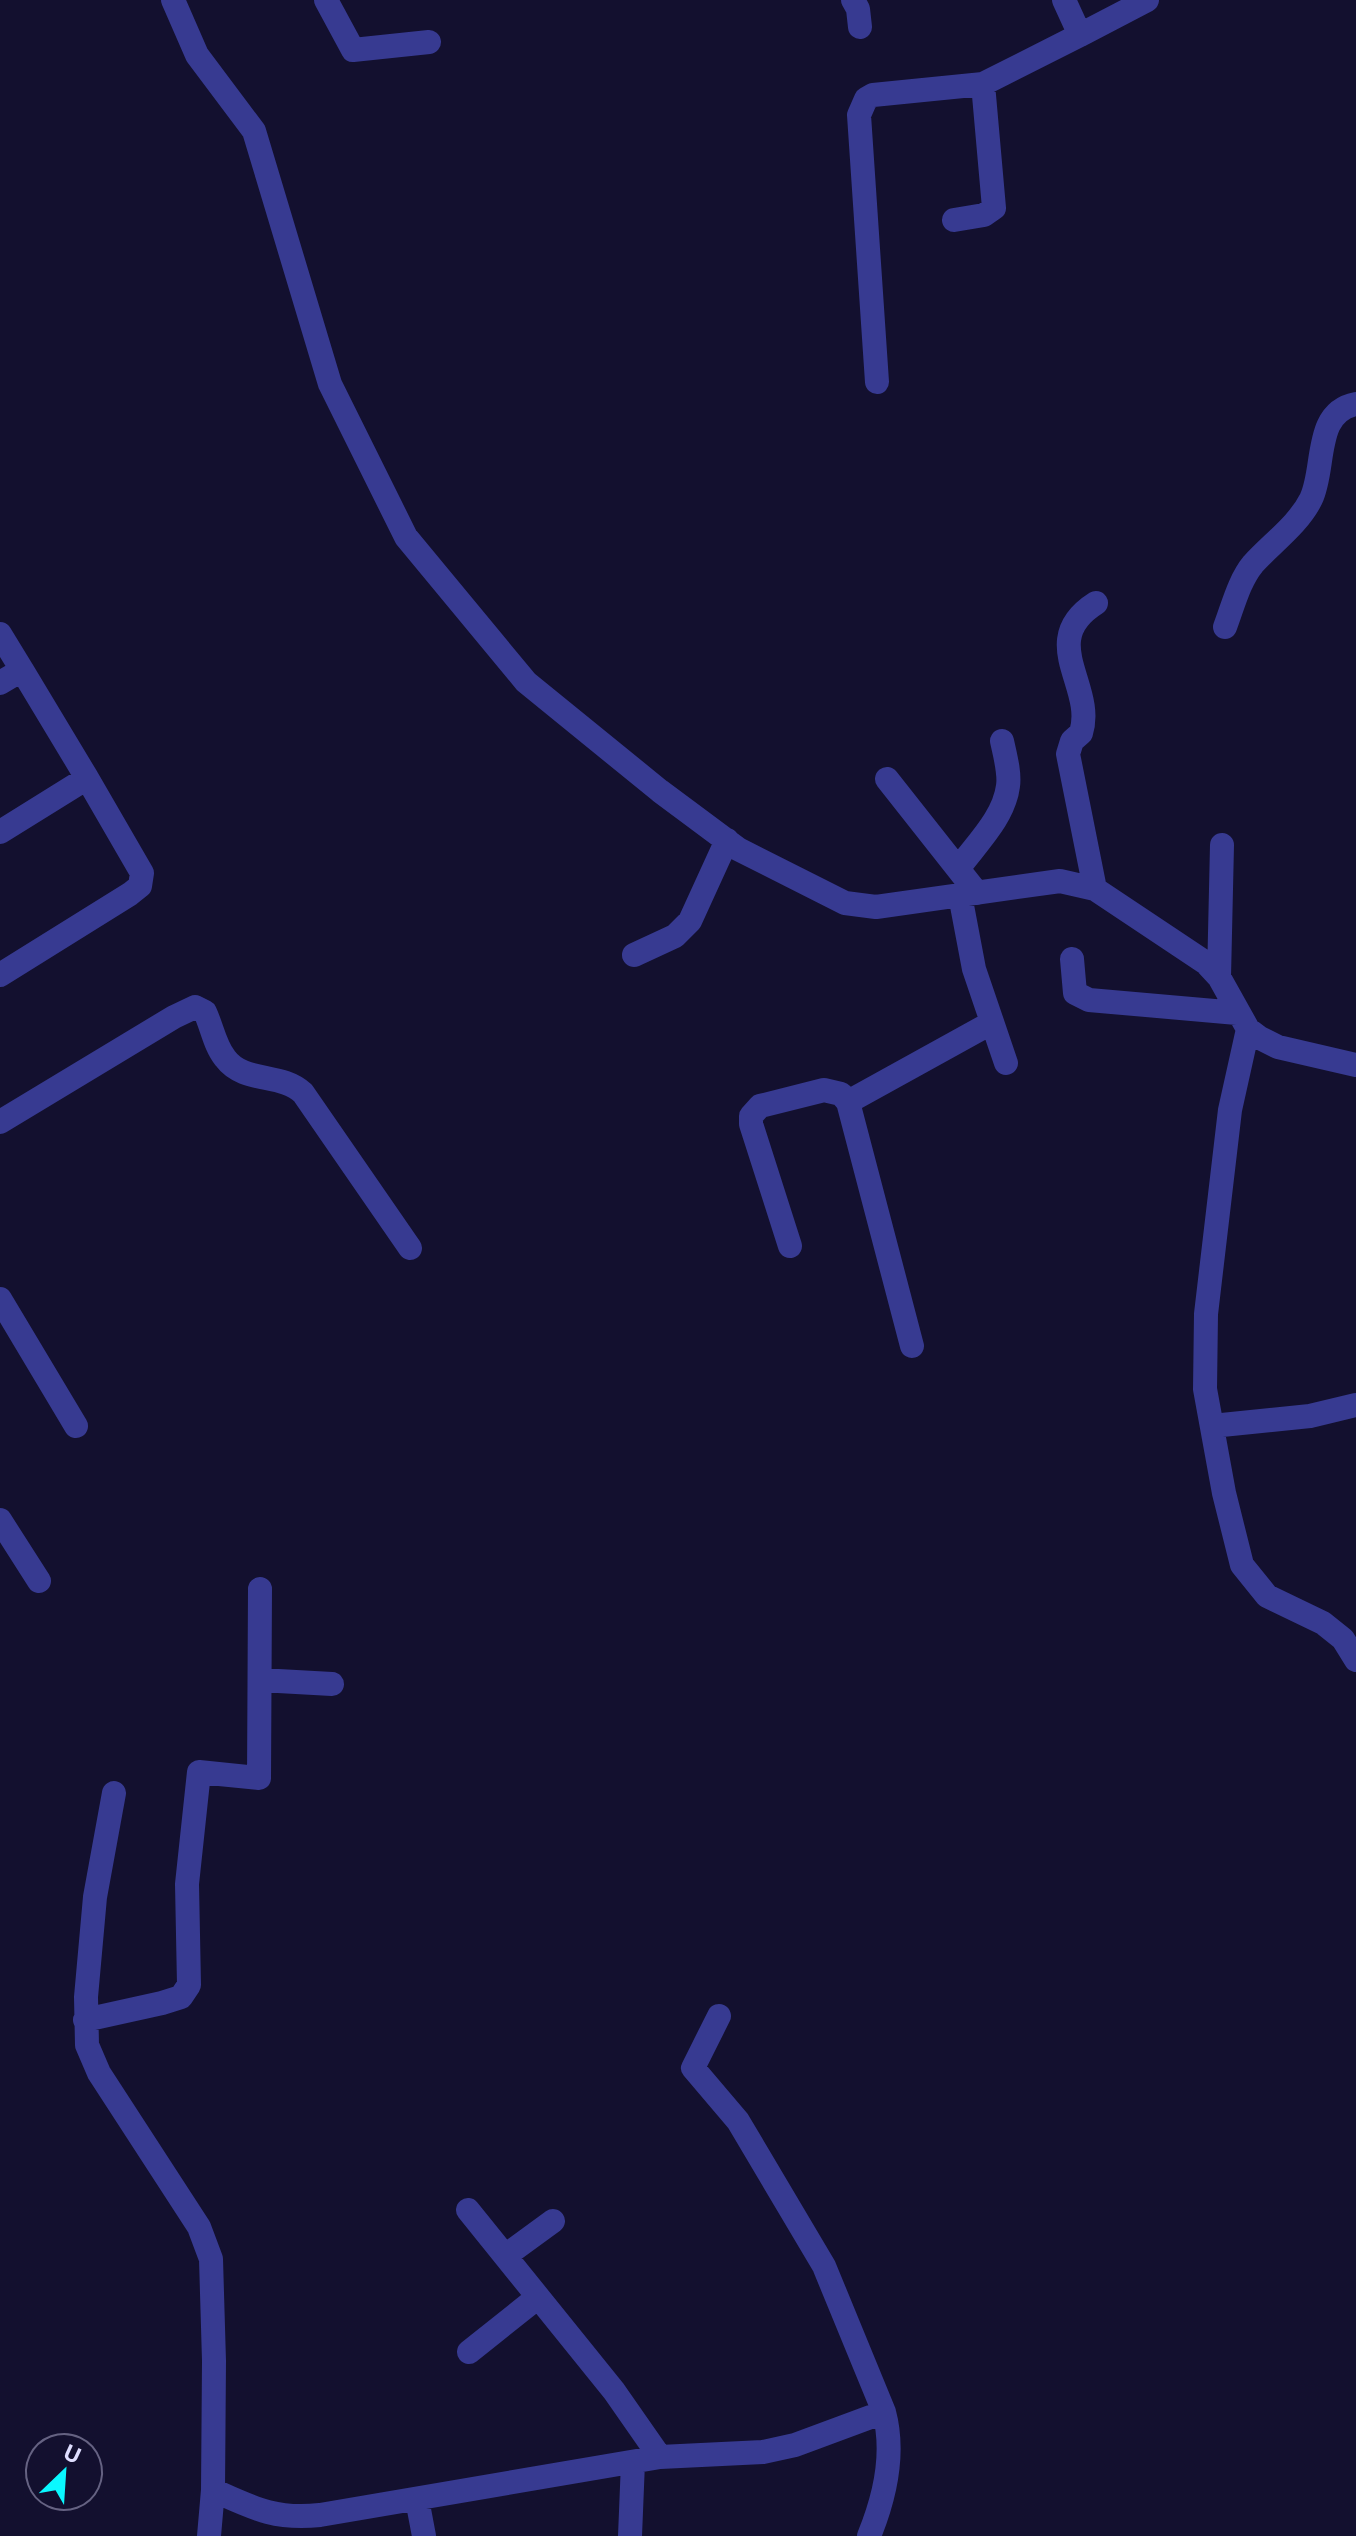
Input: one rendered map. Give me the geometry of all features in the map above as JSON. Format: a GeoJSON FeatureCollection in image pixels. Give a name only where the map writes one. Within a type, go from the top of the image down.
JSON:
{"type":"FeatureCollection","features":[{"type":"Feature","properties":{"kind":"street"},"geometry":{"type":"LineString","coordinates":[[173,0],[197,55],[254,131],[330,384],[406,537],[526,682],[660,791],[727,840],[817,891],[845,903],[876,907],[1060,881],[1095,889],[1206,963],[1219,977],[1242,1021],[1278,1047],[1356,1065]]}},
{"type":"Feature","properties":{"kind":"street"},"geometry":{"type":"LineString","coordinates":[[326,0],[353,50],[429,42]]}},
{"type":"Feature","properties":{"kind":"street"},"geometry":{"type":"LineString","coordinates":[[853,0],[858,9],[860,27]]}},
{"type":"Feature","properties":{"kind":"street"},"geometry":{"type":"LineString","coordinates":[[1064,0],[1080,35]]}},
{"type":"Feature","properties":{"kind":"street"},"geometry":{"type":"LineString","coordinates":[[877,382],[859,115],[862,105],[873,95],[983,84],[1147,0]]}},
{"type":"Feature","properties":{"kind":"street"},"geometry":{"type":"LineString","coordinates":[[954,220],[984,215],[994,208],[983,84]]}},
{"type":"Feature","properties":{"kind":"street"},"geometry":{"type":"LineString","coordinates":[[1225,627],[1242,582],[1252,566],[1301,514],[1311,498],[1328,424],[1340,409],[1356,404]]}},
{"type":"Feature","properties":{"kind":"street"},"geometry":{"type":"LineString","coordinates":[[1095,889],[1068,754],[1072,741],[1081,733],[1083,713],[1069,639],[1080,613],[1096,603]]}},
{"type":"Feature","properties":{"kind":"street"},"geometry":{"type":"LineString","coordinates":[[0,634],[142,873],[140,886],[130,894],[0,975]]}},
{"type":"Feature","properties":{"kind":"street"},"geometry":{"type":"LineString","coordinates":[[0,683],[22,670]]}},
{"type":"Feature","properties":{"kind":"street"},"geometry":{"type":"LineString","coordinates":[[958,869],[1000,814],[1009,783],[1002,741]]}},
{"type":"Feature","properties":{"kind":"street"},"geometry":{"type":"LineString","coordinates":[[0,832],[87,778]]}},
{"type":"Feature","properties":{"kind":"street"},"geometry":{"type":"LineString","coordinates":[[887,779],[958,869],[968,894],[974,969],[1006,1063]]}},
{"type":"Feature","properties":{"kind":"street"},"geometry":{"type":"LineString","coordinates":[[634,955],[675,936],[690,921],[727,840]]}},
{"type":"Feature","properties":{"kind":"street"},"geometry":{"type":"LineString","coordinates":[[1219,977],[1222,845]]}},
{"type":"Feature","properties":{"kind":"street"},"geometry":{"type":"LineString","coordinates":[[1072,959],[1075,993],[1089,1000],[1242,1021]]}},
{"type":"Feature","properties":{"kind":"street"},"geometry":{"type":"LineString","coordinates":[[0,1122],[195,1007],[205,1012],[220,1050],[229,1063],[248,1074],[283,1080],[303,1093],[410,1248]]}},
{"type":"Feature","properties":{"kind":"street"},"geometry":{"type":"LineString","coordinates":[[1242,1021],[1206,1314],[1205,1389],[1224,1493],[1242,1565],[1267,1596],[1323,1623],[1343,1639],[1356,1660]]}},
{"type":"Feature","properties":{"kind":"street"},"geometry":{"type":"LineString","coordinates":[[848,1102],[991,1023]]}},
{"type":"Feature","properties":{"kind":"street"},"geometry":{"type":"LineString","coordinates":[[790,1246],[751,1116],[760,1106],[824,1090],[841,1094],[848,1102],[912,1346]]}},
{"type":"Feature","properties":{"kind":"street"},"geometry":{"type":"LineString","coordinates":[[0,1299],[76,1426]]}},
{"type":"Feature","properties":{"kind":"street"},"geometry":{"type":"LineString","coordinates":[[1212,1426],[1310,1416],[1356,1405]]}},
{"type":"Feature","properties":{"kind":"street"},"geometry":{"type":"LineString","coordinates":[[0,1520],[39,1581]]}},
{"type":"Feature","properties":{"kind":"street"},"geometry":{"type":"LineString","coordinates":[[85,2020],[181,1997],[189,1985],[187,1884],[199,1772],[259,1778],[260,1589]]}},
{"type":"Feature","properties":{"kind":"street"},"geometry":{"type":"LineString","coordinates":[[260,1680],[332,1684]]}},
{"type":"Feature","properties":{"kind":"street"},"geometry":{"type":"LineString","coordinates":[[114,1793],[95,1897],[85,2020],[87,2045],[99,2073],[199,2227],[211,2259],[214,2325],[213,2490],[209,2536]]}},
{"type":"Feature","properties":{"kind":"street"},"geometry":{"type":"LineString","coordinates":[[719,2016],[693,2068],[738,2121],[824,2266],[884,2412],[888,2429],[888,2465],[883,2495],[869,2536]]}},
{"type":"Feature","properties":{"kind":"street"},"geometry":{"type":"LineString","coordinates":[[468,2210],[614,2391],[660,2457]]}},
{"type":"Feature","properties":{"kind":"street"},"geometry":{"type":"LineString","coordinates":[[505,2256],[553,2221]]}},
{"type":"Feature","properties":{"kind":"street"},"geometry":{"type":"LineString","coordinates":[[469,2352],[538,2297]]}},
{"type":"Feature","properties":{"kind":"street"},"geometry":{"type":"LineString","coordinates":[[213,2490],[276,2516],[296,2518],[660,2457],[763,2452],[795,2445],[884,2412]]}},
{"type":"Feature","properties":{"kind":"street"},"geometry":{"type":"LineString","coordinates":[[630,2536],[633,2462]]}},
{"type":"Feature","properties":{"kind":"street"},"geometry":{"type":"LineString","coordinates":[[417,2499],[424,2536]]}}]}
